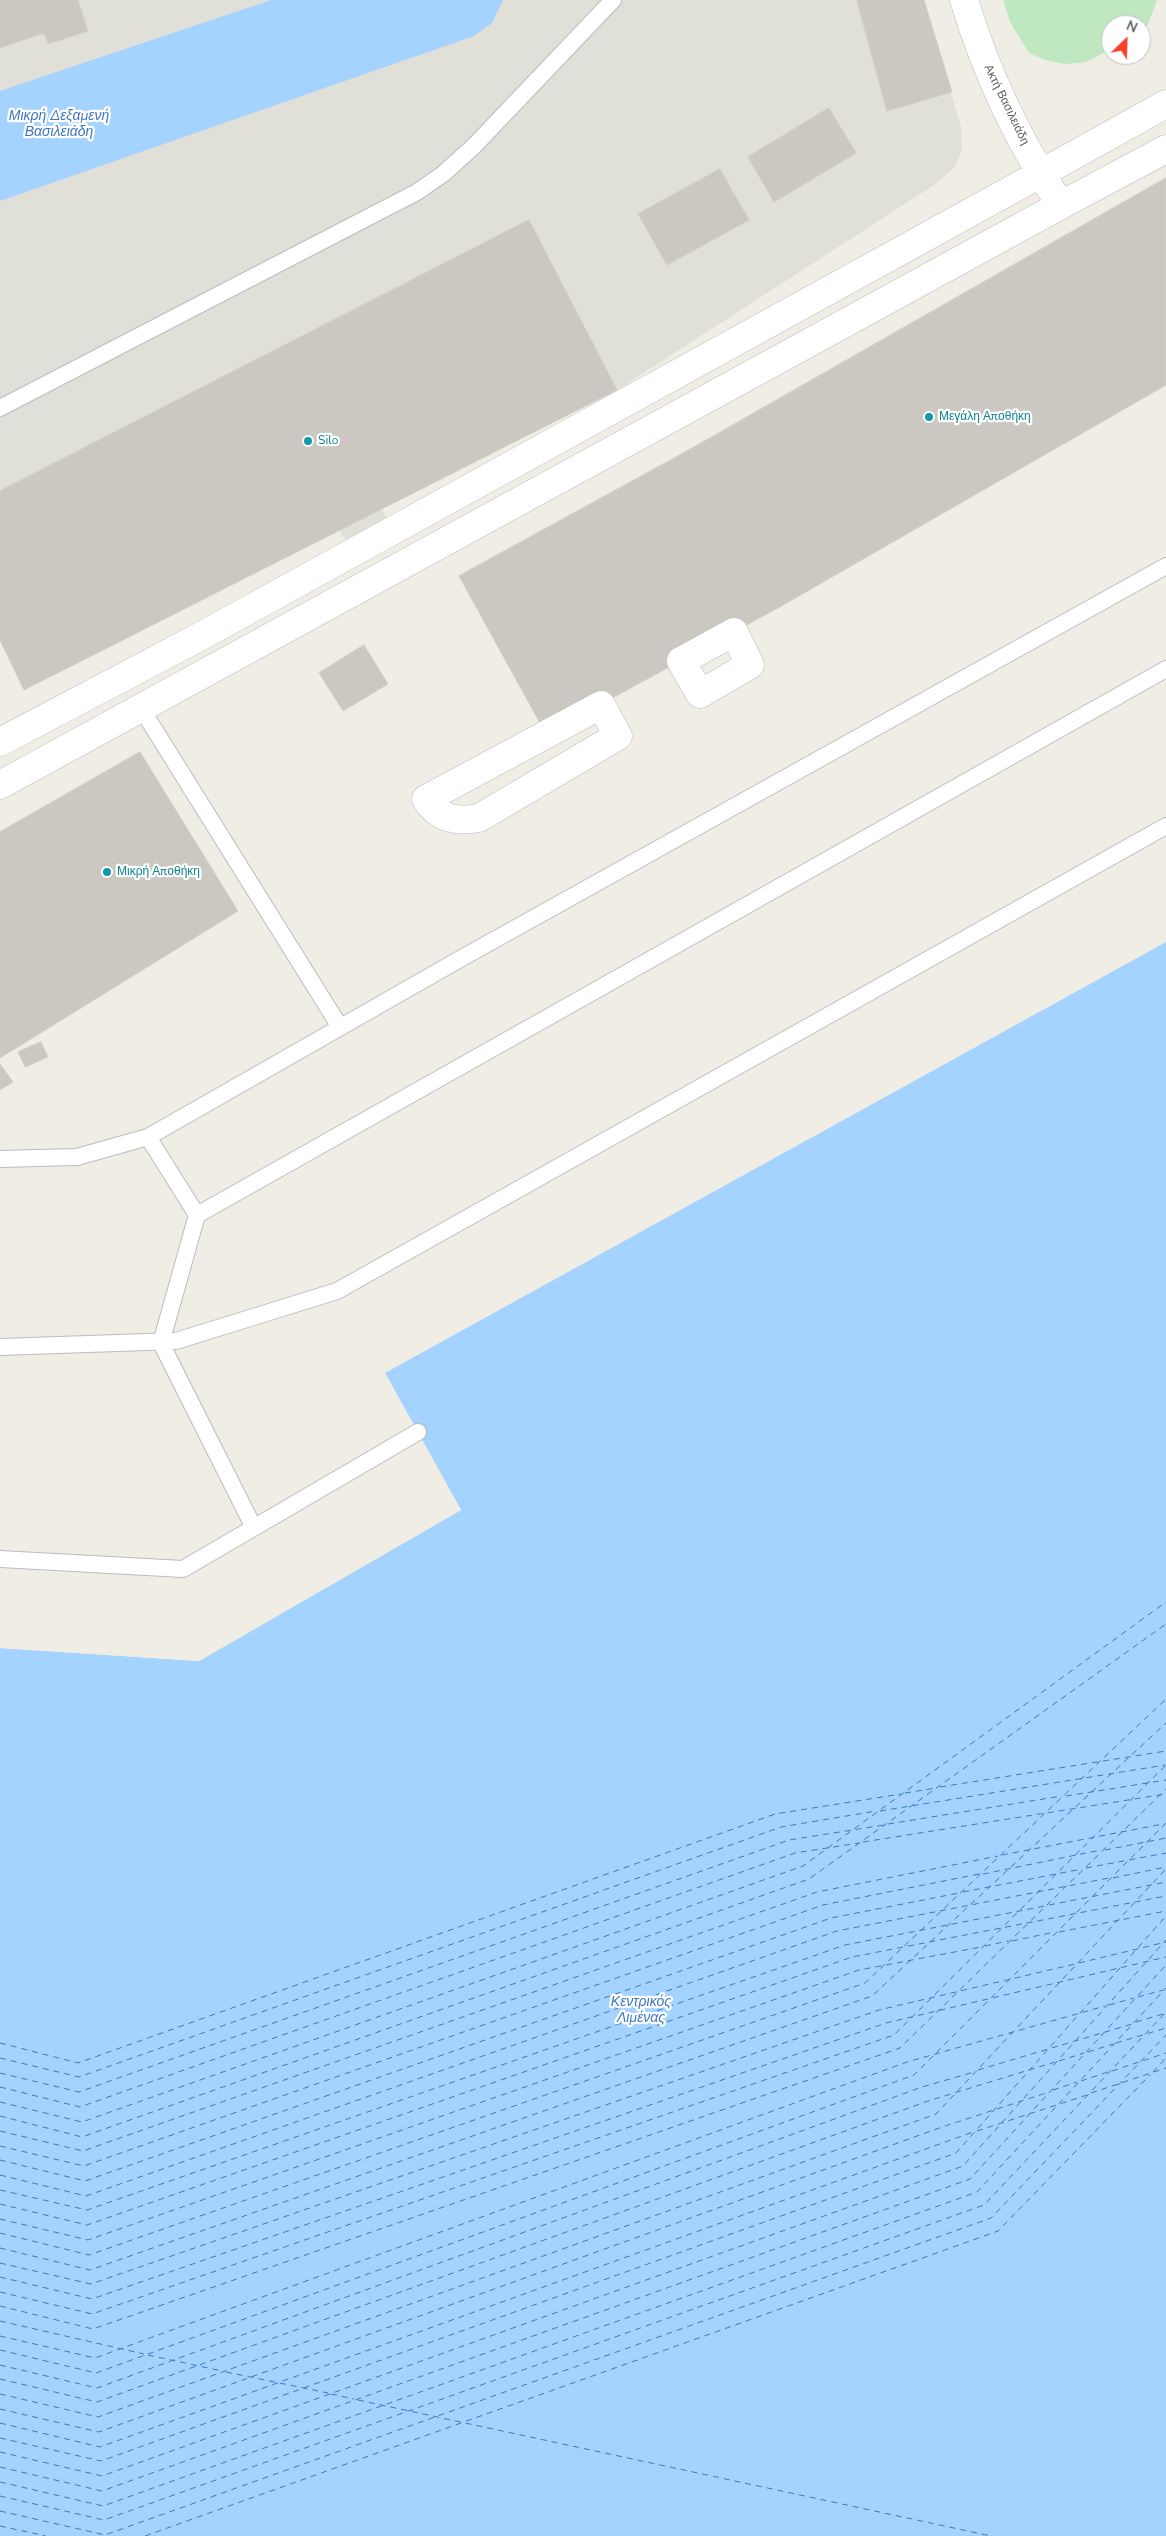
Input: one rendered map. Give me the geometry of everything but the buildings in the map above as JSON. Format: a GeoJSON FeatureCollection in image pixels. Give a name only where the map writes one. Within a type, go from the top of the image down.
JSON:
{"type":"FeatureCollection","features":[{"type":"Feature","properties":{"kind":"street","name":"Ακτή Βασιλειάδη"},"geometry":{"type":"LineString","coordinates":[[964,0],[986,64],[1040,174],[1061,205]]}},
{"type":"Feature","properties":{"kind":"street"},"geometry":{"type":"LineString","coordinates":[[0,742],[203,635],[1166,104]]}},
{"type":"Feature","properties":{"kind":"street"},"geometry":{"type":"LineString","coordinates":[[0,785],[1166,149]]}},
{"type":"Feature","properties":{"kind":"street"},"geometry":{"type":"LineString","coordinates":[[601,705],[618,736],[479,818],[463,820],[445,816],[434,812],[426,799],[601,705]]}},
{"type":"Feature","properties":{"kind":"lane"},"geometry":{"type":"LineString","coordinates":[[0,408],[417,192],[442,174],[474,146],[613,0]]}},
{"type":"Feature","properties":{"kind":"lane"},"geometry":{"type":"LineString","coordinates":[[0,1158],[77,1157],[148,1137],[340,1027],[1166,566]]}},
{"type":"Feature","properties":{"kind":"lane"},"geometry":{"type":"LineString","coordinates":[[253,1526],[162,1343],[196,1215],[1166,669]]}},
{"type":"Feature","properties":{"kind":"lane"},"geometry":{"type":"LineString","coordinates":[[141,708],[340,1027]]}},
{"type":"Feature","properties":{"kind":"lane"},"geometry":{"type":"LineString","coordinates":[[0,1347],[162,1343],[176,1341],[337,1291],[1166,826]]}},
{"type":"Feature","properties":{"kind":"lane"},"geometry":{"type":"LineString","coordinates":[[148,1137],[196,1215]]}},
{"type":"Feature","properties":{"kind":"lane"},"geometry":{"type":"LineString","coordinates":[[0,1559],[183,1569],[253,1526],[418,1432]]}},
{"type":"Feature","properties":{"kind":"shaded area"},"geometry":{"type":"Polygon","coordinates":[[[0,0],[924,0],[961,127],[962,151],[953,169],[934,185],[617,390],[382,509],[388,521],[348,543],[339,530],[24,690],[0,640],[0,0]]]}},
{"type":"Feature","properties":{"kind":"green space"},"geometry":{"type":"Polygon","coordinates":[[[1003,0],[1157,0],[1151,16],[1101,15],[1101,54],[1086,62],[1065,64],[1045,60],[1029,53],[1010,22],[1003,0]]]}},
{"type":"Feature","properties":{"kind":"water","name":"Μικρή Δεξαμενή Βασιλειάδη"},"geometry":{"type":"Polygon","coordinates":[[[271,0],[503,0],[492,23],[474,36],[0,201],[0,91],[271,0]]]}},
{"type":"Feature","properties":{"kind":"water","name":"Κεντρικός Λιμένας"},"geometry":{"type":"Polygon","coordinates":[[[1166,942],[1166,2536],[0,2536],[0,1648],[199,1661],[461,1510],[385,1373],[1166,942]]]}},
{"type":"Feature","properties":{"kind":"pier"},"geometry":{"type":"Polygon","coordinates":[[[385,1373],[461,1510],[199,1661],[0,1648],[0,1646],[198,1658],[458,1509],[383,1374],[385,1373]]]}},
{"type":"Feature","properties":{"kind":"ferry route"},"geometry":{"type":"LineString","coordinates":[[0,2102],[82,2122],[803,1866],[1166,1602]]}},
{"type":"Feature","properties":{"kind":"ferry route"},"geometry":{"type":"LineString","coordinates":[[0,2116],[82,2137],[809,1879],[1166,1624]]}},
{"type":"Feature","properties":{"kind":"ferry route"},"geometry":{"type":"LineString","coordinates":[[0,2233],[89,2255],[865,1983],[1166,1699]]}},
{"type":"Feature","properties":{"kind":"ferry route"},"geometry":{"type":"LineString","coordinates":[[0,2248],[90,2270],[872,1996],[1166,1723]]}},
{"type":"Feature","properties":{"kind":"ferry route"},"geometry":{"type":"LineString","coordinates":[[940,1787],[1166,1751]]}},
{"type":"Feature","properties":{"kind":"ferry route"},"geometry":{"type":"LineString","coordinates":[[880,1811],[1165,1765]]}},
{"type":"Feature","properties":{"kind":"ferry route"},"geometry":{"type":"LineString","coordinates":[[0,2292],[92,2314],[894,2035],[1166,1765]]}},
{"type":"Feature","properties":{"kind":"ferry route"},"geometry":{"type":"LineString","coordinates":[[1066,1796],[1166,1780]]}},
{"type":"Feature","properties":{"kind":"ferry route"},"geometry":{"type":"LineString","coordinates":[[905,1793],[936,1788]]}},
{"type":"Feature","properties":{"kind":"ferry route"},"geometry":{"type":"LineString","coordinates":[[0,2306],[93,2329],[900,2048],[1166,1789]]}},
{"type":"Feature","properties":{"kind":"ferry route"},"geometry":{"type":"LineString","coordinates":[[0,2043],[78,2063],[775,1814],[901,1794]]}},
{"type":"Feature","properties":{"kind":"ferry route"},"geometry":{"type":"LineString","coordinates":[[863,1842],[1166,1794]]}},
{"type":"Feature","properties":{"kind":"ferry route"},"geometry":{"type":"LineString","coordinates":[[888,1824],[1062,1796]]}},
{"type":"Feature","properties":{"kind":"ferry route"},"geometry":{"type":"LineString","coordinates":[[0,2058],[79,2077],[781,1827],[876,1811]]}},
{"type":"Feature","properties":{"kind":"ferry route"},"geometry":{"type":"LineString","coordinates":[[0,2350],[96,2373],[914,2075],[1166,1823]]}},
{"type":"Feature","properties":{"kind":"ferry route"},"geometry":{"type":"LineString","coordinates":[[1002,1855],[1163,1824]]}},
{"type":"Feature","properties":{"kind":"ferry route"},"geometry":{"type":"LineString","coordinates":[[0,2073],[79,2092],[789,1840],[884,1825]]}},
{"type":"Feature","properties":{"kind":"ferry route"},"geometry":{"type":"LineString","coordinates":[[1105,1850],[1166,1838]]}},
{"type":"Feature","properties":{"kind":"ferry route"},"geometry":{"type":"LineString","coordinates":[[0,2087],[80,2107],[795,1853],[859,1843]]}},
{"type":"Feature","properties":{"kind":"ferry route"},"geometry":{"type":"LineString","coordinates":[[983,1874],[1101,1850]]}},
{"type":"Feature","properties":{"kind":"ferry route"},"geometry":{"type":"LineString","coordinates":[[1086,1868],[1166,1853]]}},
{"type":"Feature","properties":{"kind":"ferry route"},"geometry":{"type":"LineString","coordinates":[[0,2131],[83,2151],[817,1892],[998,1856]]}},
{"type":"Feature","properties":{"kind":"ferry route"},"geometry":{"type":"LineString","coordinates":[[1113,1878],[1166,1867]]}},
{"type":"Feature","properties":{"kind":"ferry route"},"geometry":{"type":"LineString","coordinates":[[963,1892],[1082,1869]]}},
{"type":"Feature","properties":{"kind":"ferry route"},"geometry":{"type":"LineString","coordinates":[[0,2394],[98,2417],[936,2114],[1166,1869]]}},
{"type":"Feature","properties":{"kind":"ferry route"},"geometry":{"type":"LineString","coordinates":[[0,2146],[84,2166],[823,1905],[979,1874]]}},
{"type":"Feature","properties":{"kind":"ferry route"},"geometry":{"type":"LineString","coordinates":[[0,2175],[86,2196],[837,1931],[1109,1878]]}},
{"type":"Feature","properties":{"kind":"ferry route"},"geometry":{"type":"LineString","coordinates":[[1049,1905],[1166,1882]]}},
{"type":"Feature","properties":{"kind":"ferry route"},"geometry":{"type":"LineString","coordinates":[[0,2160],[85,2181],[831,1918],[959,1893]]}},
{"type":"Feature","properties":{"kind":"ferry route"},"geometry":{"type":"LineString","coordinates":[[0,2204],[87,2225],[852,1957],[1166,1896]]}},
{"type":"Feature","properties":{"kind":"ferry route"},"geometry":{"type":"LineString","coordinates":[[0,2190],[87,2210],[845,1945],[1045,1906]]}},
{"type":"Feature","properties":{"kind":"ferry route"},"geometry":{"type":"LineString","coordinates":[[1059,1932],[1166,1911]]}},
{"type":"Feature","properties":{"kind":"ferry route"},"geometry":{"type":"LineString","coordinates":[[0,2438],[101,2461],[956,2153],[1166,1916]]}},
{"type":"Feature","properties":{"kind":"ferry route"},"geometry":{"type":"LineString","coordinates":[[1012,1941],[1055,1932]]}},
{"type":"Feature","properties":{"kind":"ferry route"},"geometry":{"type":"LineString","coordinates":[[0,2452],[102,2476],[963,2166],[1166,1940]]}},
{"type":"Feature","properties":{"kind":"ferry route"},"geometry":{"type":"LineString","coordinates":[[985,1946],[1008,1941]]}},
{"type":"Feature","properties":{"kind":"ferry route"},"geometry":{"type":"LineString","coordinates":[[1079,1963],[1166,1942]]}},
{"type":"Feature","properties":{"kind":"ferry route"},"geometry":{"type":"LineString","coordinates":[[0,2219],[88,2240],[859,1970],[981,1947]]}},
{"type":"Feature","properties":{"kind":"ferry route"},"geometry":{"type":"LineString","coordinates":[[0,2277],[92,2299],[886,2023],[1166,1957]]}},
{"type":"Feature","properties":{"kind":"ferry route"},"geometry":{"type":"LineString","coordinates":[[0,2263],[91,2284],[879,2010],[1075,1964]]}},
{"type":"Feature","properties":{"kind":"ferry route"},"geometry":{"type":"LineString","coordinates":[[0,2467],[102,2491],[970,2179],[1166,1965]]}},
{"type":"Feature","properties":{"kind":"ferry route"},"geometry":{"type":"LineString","coordinates":[[0,2482],[103,2506],[977,2192],[1166,1988]]}},
{"type":"Feature","properties":{"kind":"ferry route"},"geometry":{"type":"LineString","coordinates":[[1138,1997],[1163,1990]]}},
{"type":"Feature","properties":{"kind":"ferry route"},"geometry":{"type":"LineString","coordinates":[[1109,2005],[1134,1998]]}},
{"type":"Feature","properties":{"kind":"ferry route"},"geometry":{"type":"LineString","coordinates":[[0,2336],[95,2358],[907,2062],[1105,2006]]}},
{"type":"Feature","properties":{"kind":"ferry route"},"geometry":{"type":"LineString","coordinates":[[0,2496],[104,2520],[984,2205],[1166,2012]]}},
{"type":"Feature","properties":{"kind":"ferry route"},"geometry":{"type":"LineString","coordinates":[[1136,2022],[1166,2013]]}},
{"type":"Feature","properties":{"kind":"ferry route"},"geometry":{"type":"LineString","coordinates":[[978,2070],[1132,2024]]}},
{"type":"Feature","properties":{"kind":"ferry route"},"geometry":{"type":"LineString","coordinates":[[1116,2043],[1166,2028]]}},
{"type":"Feature","properties":{"kind":"ferry route"},"geometry":{"type":"LineString","coordinates":[[0,2511],[105,2535],[991,2218],[1166,2035]]}},
{"type":"Feature","properties":{"kind":"ferry route"},"geometry":{"type":"LineString","coordinates":[[1088,2052],[1113,2044]]}},
{"type":"Feature","properties":{"kind":"ferry route"},"geometry":{"type":"LineString","coordinates":[[1059,2061],[1084,2053]]}},
{"type":"Feature","properties":{"kind":"ferry route"},"geometry":{"type":"LineString","coordinates":[[1112,2071],[1166,2053]]}},
{"type":"Feature","properties":{"kind":"ferry route"},"geometry":{"type":"LineString","coordinates":[[1153,2072],[1166,2058]]}},
{"type":"Feature","properties":{"kind":"ferry route"},"geometry":{"type":"LineString","coordinates":[[0,2379],[97,2402],[928,2101],[1055,2062]]}},
{"type":"Feature","properties":{"kind":"ferry route"},"geometry":{"type":"LineString","coordinates":[[1091,2093],[1166,2068]]}},
{"type":"Feature","properties":{"kind":"ferry route"},"geometry":{"type":"LineString","coordinates":[[0,2365],[97,2388],[922,2087],[974,2072]]}},
{"type":"Feature","properties":{"kind":"ferry route"},"geometry":{"type":"LineString","coordinates":[[1081,2081],[1108,2072]]}},
{"type":"Feature","properties":{"kind":"ferry route"},"geometry":{"type":"LineString","coordinates":[[145,2536],[998,2231],[1150,2075]]}},
{"type":"Feature","properties":{"kind":"ferry route"},"geometry":{"type":"LineString","coordinates":[[1053,2090],[1077,2082]]}},
{"type":"Feature","properties":{"kind":"ferry route"},"geometry":{"type":"LineString","coordinates":[[0,2409],[99,2432],[942,2127],[1049,2092]]}},
{"type":"Feature","properties":{"kind":"ferry route"},"geometry":{"type":"LineString","coordinates":[[977,2131],[1087,2095]]}},
{"type":"Feature","properties":{"kind":"ferry route"},"geometry":{"type":"LineString","coordinates":[[0,2423],[100,2447],[973,2132]]}},
{"type":"Feature","properties":{"kind":"ferry route"},"geometry":{"type":"LineString","coordinates":[[0,2321],[144,2354]]}},
{"type":"Feature","properties":{"kind":"ferry route"},"geometry":{"type":"LineString","coordinates":[[148,2355],[222,2371]]}},
{"type":"Feature","properties":{"kind":"ferry route"},"geometry":{"type":"LineString","coordinates":[[226,2372],[328,2393]]}},
{"type":"Feature","properties":{"kind":"ferry route"},"geometry":{"type":"LineString","coordinates":[[331,2394],[354,2399]]}},
{"type":"Feature","properties":{"kind":"ferry route"},"geometry":{"type":"LineString","coordinates":[[358,2400],[991,2536]]}},
{"type":"Feature","properties":{"kind":"ferry route"},"geometry":{"type":"LineString","coordinates":[[0,2526],[46,2536]]}},
{"type":"Feature","properties":{"kind":"place","name":"Μεγάλη Αποθήκη"},"geometry":{"type":"Point","coordinates":[929,417]}},
{"type":"Feature","properties":{"kind":"place","name":"Silo"},"geometry":{"type":"Point","coordinates":[308,441]}},
{"type":"Feature","properties":{"kind":"place","name":"Μικρή Αποθήκη"},"geometry":{"type":"Point","coordinates":[107,872]}}]}
